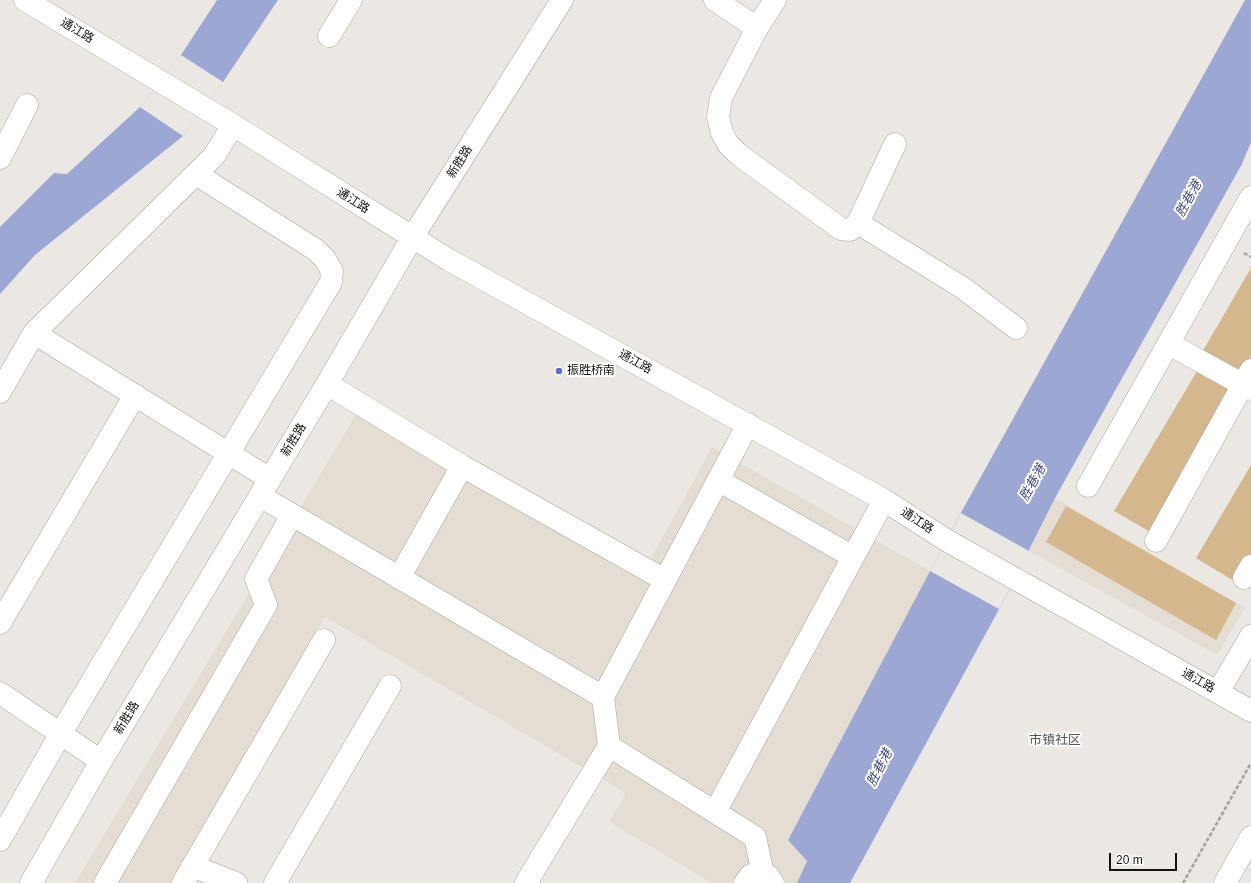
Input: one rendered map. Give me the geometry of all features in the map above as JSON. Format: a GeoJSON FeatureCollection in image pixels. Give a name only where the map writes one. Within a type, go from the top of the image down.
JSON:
{"type":"FeatureCollection","features":[{"type":"Feature","properties":{"kind":"street","name":"通江路"},"geometry":{"type":"LineString","coordinates":[[25,0],[233,125],[455,264],[884,500],[946,540],[1014,580],[1251,711]]}},
{"type":"Feature","properties":{"kind":"street"},"geometry":{"type":"LineString","coordinates":[[329,36],[351,0]]}},
{"type":"Feature","properties":{"kind":"street","name":"新胜路"},"geometry":{"type":"LineString","coordinates":[[31,883],[101,760],[327,384],[412,238],[562,0]]}},
{"type":"Feature","properties":{"kind":"street"},"geometry":{"type":"LineString","coordinates":[[715,0],[766,14]]}},
{"type":"Feature","properties":{"kind":"street"},"geometry":{"type":"LineString","coordinates":[[742,0],[766,14]]}},
{"type":"Feature","properties":{"kind":"street"},"geometry":{"type":"LineString","coordinates":[[766,14],[721,98],[718,117],[728,144],[739,155],[841,229],[850,230],[858,223],[894,144]]}},
{"type":"Feature","properties":{"kind":"street"},"geometry":{"type":"LineString","coordinates":[[0,158],[27,105]]}},
{"type":"Feature","properties":{"kind":"street"},"geometry":{"type":"LineString","coordinates":[[0,392],[34,333],[214,156],[233,125]]}},
{"type":"Feature","properties":{"kind":"street"},"geometry":{"type":"LineString","coordinates":[[0,840],[61,733],[331,282],[332,271],[326,259],[316,250],[196,174]]}},
{"type":"Feature","properties":{"kind":"street"},"geometry":{"type":"LineString","coordinates":[[1088,486],[1251,197]]}},
{"type":"Feature","properties":{"kind":"street"},"geometry":{"type":"LineString","coordinates":[[858,223],[963,288],[1016,328]]}},
{"type":"Feature","properties":{"kind":"street"},"geometry":{"type":"LineString","coordinates":[[34,333],[229,453],[292,515],[603,697]]}},
{"type":"Feature","properties":{"kind":"street"},"geometry":{"type":"LineString","coordinates":[[1156,541],[1248,381],[1169,344]]}},
{"type":"Feature","properties":{"kind":"street"},"geometry":{"type":"LineString","coordinates":[[327,384],[462,466],[665,580]]}},
{"type":"Feature","properties":{"kind":"street"},"geometry":{"type":"LineString","coordinates":[[0,623],[135,395]]}},
{"type":"Feature","properties":{"kind":"street"},"geometry":{"type":"LineString","coordinates":[[526,883],[609,746],[603,697],[748,424]]}},
{"type":"Feature","properties":{"kind":"street"},"geometry":{"type":"LineString","coordinates":[[399,578],[462,466]]}},
{"type":"Feature","properties":{"kind":"street"},"geometry":{"type":"LineString","coordinates":[[718,480],[853,557]]}},
{"type":"Feature","properties":{"kind":"street"},"geometry":{"type":"LineString","coordinates":[[715,812],[884,500]]}},
{"type":"Feature","properties":{"kind":"street"},"geometry":{"type":"LineString","coordinates":[[105,883],[266,605],[256,580],[292,515]]}},
{"type":"Feature","properties":{"kind":"street"},"geometry":{"type":"LineString","coordinates":[[1218,692],[1251,636]]}},
{"type":"Feature","properties":{"kind":"street"},"geometry":{"type":"LineString","coordinates":[[236,883],[187,874],[324,640]]}},
{"type":"Feature","properties":{"kind":"street"},"geometry":{"type":"LineString","coordinates":[[275,883],[390,686]]}},
{"type":"Feature","properties":{"kind":"street"},"geometry":{"type":"LineString","coordinates":[[0,694],[101,760]]}},
{"type":"Feature","properties":{"kind":"street"},"geometry":{"type":"LineString","coordinates":[[609,746],[755,837],[760,880]]}},
{"type":"Feature","properties":{"kind":"street"},"geometry":{"type":"LineString","coordinates":[[1225,883],[1251,837]]}},
{"type":"Feature","properties":{"kind":"path"},"geometry":{"type":"LineString","coordinates":[[1183,883],[1251,763]]}},
{"type":"Feature","properties":{"kind":"shaded area"},"geometry":{"type":"Polygon","coordinates":[[[366,398],[649,562],[712,447],[930,571],[788,839],[807,861],[797,883],[712,883],[609,822],[626,793],[325,617],[175,883],[75,883],[366,398]]]}},
{"type":"Feature","properties":{"kind":"shaded area"},"geometry":{"type":"Polygon","coordinates":[[[1055,498],[1245,608],[1217,655],[1029,551],[1055,498]]]}},
{"type":"Feature","properties":{"kind":"water"},"geometry":{"type":"Polygon","coordinates":[[[217,0],[278,0],[223,82],[183,136],[35,255],[0,294],[0,227],[54,173],[67,174],[140,107],[181,55],[217,0]]]}},
{"type":"Feature","properties":{"kind":"water","name":"胜巷港"},"geometry":{"type":"Polygon","coordinates":[[[1245,0],[1251,0],[1251,142],[1242,164],[1055,498],[1003,602],[850,883],[797,883],[807,861],[788,840],[958,518],[1245,0]]]}},
{"type":"Feature","properties":{"kind":"pier"},"geometry":{"type":"Polygon","coordinates":[[[181,55],[223,82],[183,136],[140,107],[181,55]]]}},
{"type":"Feature","properties":{"kind":"pier"},"geometry":{"type":"Polygon","coordinates":[[[961,513],[1029,551],[999,609],[930,571],[961,513]]]}},
{"type":"Feature","properties":{"kind":"building"},"geometry":{"type":"Polygon","coordinates":[[[1251,268],[1251,357],[1239,377],[1201,354],[1251,268]]]}},
{"type":"Feature","properties":{"kind":"building"},"geometry":{"type":"Polygon","coordinates":[[[1200,366],[1238,388],[1152,533],[1114,511],[1200,366]]]}},
{"type":"Feature","properties":{"kind":"building"},"geometry":{"type":"Polygon","coordinates":[[[1251,465],[1251,553],[1234,581],[1196,558],[1251,465]]]}},
{"type":"Feature","properties":{"kind":"building"},"geometry":{"type":"Polygon","coordinates":[[[1066,506],[1236,603],[1216,640],[1046,542],[1066,506]]]}},
{"type":"Feature","properties":{"kind":"place","name":"振胜桥南"},"geometry":{"type":"Point","coordinates":[559,371]}},
{"type":"Feature","properties":{"kind":"district","name":"市镇社区"},"geometry":{"type":"Point","coordinates":[1055,740]}}]}
